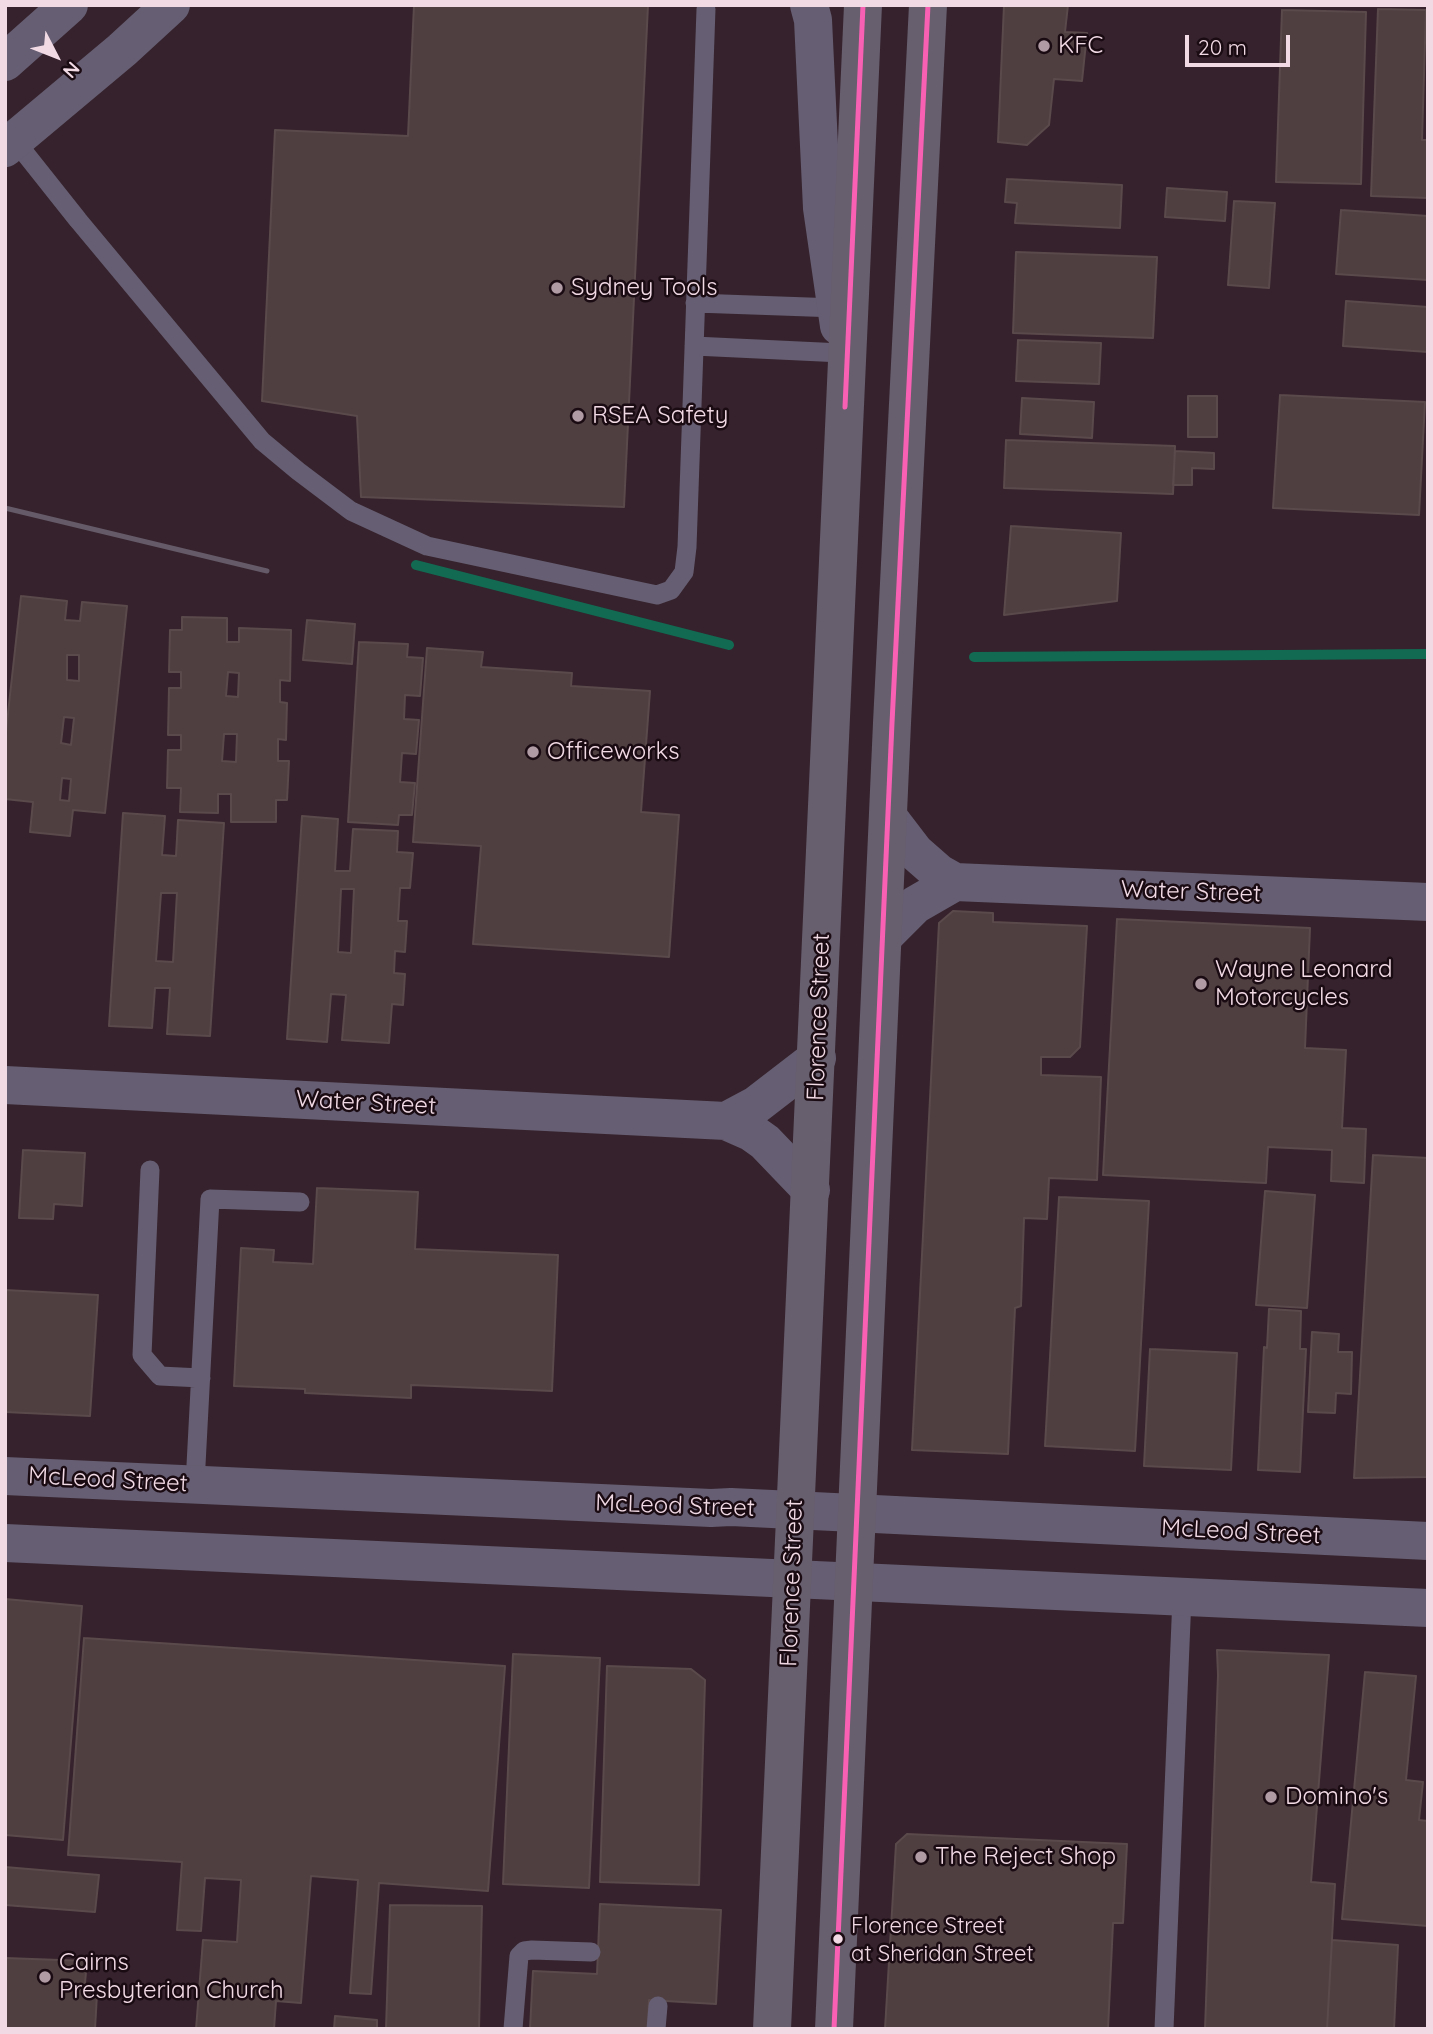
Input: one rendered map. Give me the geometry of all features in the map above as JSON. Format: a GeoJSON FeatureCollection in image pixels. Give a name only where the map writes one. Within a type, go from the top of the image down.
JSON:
{"type":"FeatureCollection","features":[{"type":"Feature","properties":{"kind":"main road","name":"Florence Street"},"geometry":{"type":"LineString","coordinates":[[772,2029],[817,1058],[844,365],[863,5]]}},
{"type":"Feature","properties":{"kind":"main road"},"geometry":{"type":"LineString","coordinates":[[834,2029],[928,5]]}},
{"type":"Feature","properties":{"kind":"street"},"geometry":{"type":"LineString","coordinates":[[5,62],[69,5]]}},
{"type":"Feature","properties":{"kind":"street"},"geometry":{"type":"LineString","coordinates":[[15,150],[68,96],[171,5]]}},
{"type":"Feature","properties":{"kind":"street"},"geometry":{"type":"LineString","coordinates":[[808,5],[813,20],[822,208],[844,365]]}},
{"type":"Feature","properties":{"kind":"street"},"geometry":{"type":"LineString","coordinates":[[884,936],[915,905],[954,882],[915,852],[889,818]]}},
{"type":"Feature","properties":{"kind":"street","name":"Water Street"},"geometry":{"type":"LineString","coordinates":[[954,882],[1428,902]]}},
{"type":"Feature","properties":{"kind":"street"},"geometry":{"type":"LineString","coordinates":[[726,1121],[756,1105],[817,1058]]}},
{"type":"Feature","properties":{"kind":"street","name":"Water Street"},"geometry":{"type":"LineString","coordinates":[[5,1085],[726,1121],[751,1132],[765,1142],[811,1190]]}},
{"type":"Feature","properties":{"kind":"street","name":"McLeod Street"},"geometry":{"type":"LineString","coordinates":[[5,1476],[1428,1541]]}},
{"type":"Feature","properties":{"kind":"street"},"geometry":{"type":"LineString","coordinates":[[5,1543],[1428,1608]]}},
{"type":"Feature","properties":{"kind":"lane"},"geometry":{"type":"LineString","coordinates":[[5,170],[15,150],[78,220],[262,441],[351,511],[426,546],[657,595],[671,590],[684,572],[687,547],[706,9]]}},
{"type":"Feature","properties":{"kind":"lane"},"geometry":{"type":"LineString","coordinates":[[695,303],[837,308]]}},
{"type":"Feature","properties":{"kind":"lane"},"geometry":{"type":"LineString","coordinates":[[694,346],[844,365]]}},
{"type":"Feature","properties":{"kind":"lane"},"geometry":{"type":"LineString","coordinates":[[150,1170],[142,1355],[160,1376],[201,1378]]}},
{"type":"Feature","properties":{"kind":"lane"},"geometry":{"type":"LineString","coordinates":[[195,1484],[210,1199],[300,1202]]}},
{"type":"Feature","properties":{"kind":"lane"},"geometry":{"type":"LineString","coordinates":[[1164,2029],[1181,1597]]}},
{"type":"Feature","properties":{"kind":"lane"},"geometry":{"type":"LineString","coordinates":[[513,2029],[519,1956],[524,1951],[591,1952]]}},
{"type":"Feature","properties":{"kind":"lane"},"geometry":{"type":"LineString","coordinates":[[656,2029],[658,2006]]}},
{"type":"Feature","properties":{"kind":"building"},"geometry":{"type":"Polygon","coordinates":[[[414,5],[648,5],[624,507],[361,497],[357,416],[262,401],[275,130],[408,136],[414,5]]]}},
{"type":"Feature","properties":{"kind":"building"},"geometry":{"type":"Polygon","coordinates":[[[1004,5],[1068,5],[1065,32],[1087,33],[1082,81],[1054,79],[1049,125],[1027,145],[998,142],[1004,5]]]}},
{"type":"Feature","properties":{"kind":"building"},"geometry":{"type":"Polygon","coordinates":[[[1378,9],[1426,10],[1422,140],[1428,140],[1428,198],[1371,196],[1378,9]]]}},
{"type":"Feature","properties":{"kind":"building"},"geometry":{"type":"Polygon","coordinates":[[[1282,10],[1366,12],[1361,184],[1276,182],[1282,10]]]}},
{"type":"Feature","properties":{"kind":"building"},"geometry":{"type":"Polygon","coordinates":[[[1007,179],[1122,185],[1120,228],[1015,223],[1017,203],[1005,202],[1007,179]]]}},
{"type":"Feature","properties":{"kind":"building"},"geometry":{"type":"Polygon","coordinates":[[[1167,188],[1227,192],[1225,221],[1165,217],[1167,188]]]}},
{"type":"Feature","properties":{"kind":"building"},"geometry":{"type":"Polygon","coordinates":[[[1234,201],[1275,203],[1269,288],[1228,285],[1234,201]]]}},
{"type":"Feature","properties":{"kind":"building"},"geometry":{"type":"Polygon","coordinates":[[[1341,210],[1428,216],[1428,280],[1336,274],[1341,210]]]}},
{"type":"Feature","properties":{"kind":"building"},"geometry":{"type":"Polygon","coordinates":[[[1016,252],[1157,257],[1153,338],[1013,333],[1016,252]]]}},
{"type":"Feature","properties":{"kind":"building"},"geometry":{"type":"Polygon","coordinates":[[[1346,301],[1428,307],[1428,352],[1343,346],[1346,301]]]}},
{"type":"Feature","properties":{"kind":"building"},"geometry":{"type":"Polygon","coordinates":[[[1018,340],[1101,343],[1099,384],[1016,381],[1018,340]]]}},
{"type":"Feature","properties":{"kind":"building"},"geometry":{"type":"Polygon","coordinates":[[[1280,395],[1425,402],[1419,515],[1273,508],[1280,395]]]}},
{"type":"Feature","properties":{"kind":"building"},"geometry":{"type":"Polygon","coordinates":[[[1188,396],[1217,396],[1217,437],[1188,437],[1188,396]]]}},
{"type":"Feature","properties":{"kind":"building"},"geometry":{"type":"Polygon","coordinates":[[[1022,398],[1094,402],[1092,438],[1020,434],[1022,398]]]}},
{"type":"Feature","properties":{"kind":"building"},"geometry":{"type":"Polygon","coordinates":[[[1006,440],[1175,446],[1173,494],[1004,488],[1006,440]]]}},
{"type":"Feature","properties":{"kind":"building"},"geometry":{"type":"Polygon","coordinates":[[[1175,451],[1214,453],[1214,469],[1192,468],[1192,485],[1173,485],[1175,451]]]}},
{"type":"Feature","properties":{"kind":"building"},"geometry":{"type":"Polygon","coordinates":[[[1011,526],[1121,533],[1117,601],[1004,615],[1011,526]]]}},
{"type":"Feature","properties":{"kind":"building"},"geometry":{"type":"Polygon","coordinates":[[[21,596],[67,601],[65,620],[80,621],[82,602],[127,606],[105,813],[73,810],[70,836],[30,832],[33,802],[5,799],[5,740],[21,596]],[[67,655],[67,680],[79,681],[79,655],[67,655]],[[64,717],[61,743],[71,745],[74,718],[64,717]],[[62,778],[60,800],[69,801],[71,779],[62,778]]]}},
{"type":"Feature","properties":{"kind":"building"},"geometry":{"type":"Polygon","coordinates":[[[182,617],[227,618],[227,642],[239,642],[239,628],[291,630],[290,681],[280,680],[280,702],[287,703],[286,740],[278,739],[278,761],[289,761],[287,800],[276,800],[276,822],[231,822],[231,794],[218,794],[218,813],[180,812],[181,788],[167,788],[168,750],[181,750],[181,735],[168,735],[169,688],[181,688],[181,672],[169,672],[170,630],[182,630],[182,617]],[[228,672],[226,696],[238,697],[239,673],[228,672]],[[224,734],[222,761],[236,762],[237,734],[224,734]]]}},
{"type":"Feature","properties":{"kind":"building"},"geometry":{"type":"Polygon","coordinates":[[[307,620],[355,624],[352,664],[303,660],[307,620]]]}},
{"type":"Feature","properties":{"kind":"building"},"geometry":{"type":"Polygon","coordinates":[[[359,642],[408,644],[407,657],[423,658],[420,696],[405,695],[404,719],[419,720],[416,754],[402,753],[400,782],[415,783],[412,815],[399,815],[398,825],[348,822],[359,642]]]}},
{"type":"Feature","properties":{"kind":"building","name":"Officeworks"},"geometry":{"type":"Polygon","coordinates":[[[427,648],[483,652],[481,667],[572,673],[571,686],[650,691],[641,812],[679,815],[669,957],[473,944],[481,846],[413,842],[427,648]]]}},
{"type":"Feature","properties":{"kind":"building"},"geometry":{"type":"Polygon","coordinates":[[[123,813],[165,816],[162,855],[176,856],[178,820],[224,823],[210,1036],[167,1034],[170,988],[155,988],[152,1028],[109,1026],[123,813]],[[161,893],[156,961],[173,962],[177,893],[161,893]]]}},
{"type":"Feature","properties":{"kind":"building"},"geometry":{"type":"Polygon","coordinates":[[[302,816],[338,819],[335,871],[350,871],[353,829],[398,831],[397,852],[413,853],[410,888],[400,888],[398,921],[407,921],[405,952],[395,951],[394,973],[405,974],[403,1005],[392,1004],[389,1043],[342,1040],[346,995],[331,994],[327,1042],[287,1039],[302,816]],[[341,889],[338,952],[351,953],[354,889],[341,889]]]}},
{"type":"Feature","properties":{"kind":"building"},"geometry":{"type":"Polygon","coordinates":[[[953,911],[993,913],[993,922],[1087,926],[1080,1047],[1070,1057],[1041,1057],[1041,1075],[1101,1077],[1097,1180],[1049,1178],[1047,1219],[1024,1218],[1021,1306],[1015,1308],[1008,1454],[912,1450],[939,923],[953,911]]]}},
{"type":"Feature","properties":{"kind":"building"},"geometry":{"type":"Polygon","coordinates":[[[1117,919],[1310,928],[1305,1048],[1346,1050],[1342,1128],[1366,1129],[1364,1183],[1331,1181],[1332,1150],[1268,1147],[1266,1183],[1103,1175],[1117,919]]]}},
{"type":"Feature","properties":{"kind":"building"},"geometry":{"type":"Polygon","coordinates":[[[23,1150],[85,1153],[82,1206],[54,1204],[53,1219],[19,1218],[23,1150]]]}},
{"type":"Feature","properties":{"kind":"building"},"geometry":{"type":"Polygon","coordinates":[[[1373,1155],[1428,1158],[1428,1477],[1354,1478],[1373,1155]]]}},
{"type":"Feature","properties":{"kind":"building"},"geometry":{"type":"Polygon","coordinates":[[[317,1188],[418,1192],[415,1249],[558,1255],[552,1391],[411,1385],[411,1398],[305,1393],[305,1389],[234,1386],[241,1248],[274,1250],[273,1262],[313,1264],[317,1188]]]}},
{"type":"Feature","properties":{"kind":"building"},"geometry":{"type":"Polygon","coordinates":[[[1265,1191],[1315,1195],[1307,1308],[1256,1305],[1265,1191]]]}},
{"type":"Feature","properties":{"kind":"building"},"geometry":{"type":"Polygon","coordinates":[[[1059,1197],[1149,1201],[1135,1451],[1045,1446],[1059,1197]]]}},
{"type":"Feature","properties":{"kind":"building"},"geometry":{"type":"Polygon","coordinates":[[[5,1290],[98,1295],[90,1416],[5,1412],[5,1290]]]}},
{"type":"Feature","properties":{"kind":"building"},"geometry":{"type":"Polygon","coordinates":[[[1269,1309],[1301,1311],[1300,1349],[1306,1349],[1300,1472],[1258,1470],[1264,1347],[1267,1348],[1269,1309]]]}},
{"type":"Feature","properties":{"kind":"building"},"geometry":{"type":"Polygon","coordinates":[[[1312,1332],[1339,1334],[1338,1352],[1352,1352],[1351,1394],[1336,1393],[1335,1413],[1308,1412],[1312,1332]]]}},
{"type":"Feature","properties":{"kind":"building"},"geometry":{"type":"Polygon","coordinates":[[[1150,1349],[1237,1353],[1231,1470],[1144,1466],[1150,1349]]]}},
{"type":"Feature","properties":{"kind":"building"},"geometry":{"type":"Polygon","coordinates":[[[5,1599],[82,1606],[63,1840],[5,1835],[5,1599]]]}},
{"type":"Feature","properties":{"kind":"building"},"geometry":{"type":"Polygon","coordinates":[[[84,1638],[505,1666],[488,1891],[379,1883],[371,1994],[350,1993],[358,1880],[311,1876],[301,2003],[276,2001],[274,2029],[196,2029],[203,1940],[237,1942],[241,1880],[205,1878],[201,1931],[177,1930],[182,1862],[68,1855],[84,1638]]]}},
{"type":"Feature","properties":{"kind":"building"},"geometry":{"type":"Polygon","coordinates":[[[1217,1650],[1329,1655],[1311,1882],[1335,1884],[1327,2029],[1205,2029],[1217,1650]]]}},
{"type":"Feature","properties":{"kind":"building"},"geometry":{"type":"Polygon","coordinates":[[[513,1654],[600,1658],[589,1888],[503,1884],[513,1654]]]}},
{"type":"Feature","properties":{"kind":"building"},"geometry":{"type":"Polygon","coordinates":[[[607,1666],[691,1669],[705,1680],[699,1885],[600,1882],[607,1666]]]}},
{"type":"Feature","properties":{"kind":"building"},"geometry":{"type":"Polygon","coordinates":[[[1365,1672],[1416,1676],[1406,1780],[1423,1782],[1419,1820],[1428,1821],[1428,1926],[1342,1919],[1365,1672]]]}},
{"type":"Feature","properties":{"kind":"building"},"geometry":{"type":"Polygon","coordinates":[[[907,1834],[1127,1844],[1123,1923],[1113,1923],[1108,2029],[885,2029],[896,1844],[907,1834]]]}},
{"type":"Feature","properties":{"kind":"building"},"geometry":{"type":"Polygon","coordinates":[[[5,1867],[99,1875],[95,1912],[5,1905],[5,1867]]]}},
{"type":"Feature","properties":{"kind":"building"},"geometry":{"type":"Polygon","coordinates":[[[600,1904],[721,1910],[716,2004],[649,2000],[648,2029],[530,2029],[533,1971],[597,1974],[600,1904]]]}},
{"type":"Feature","properties":{"kind":"building"},"geometry":{"type":"Polygon","coordinates":[[[390,1905],[482,1906],[479,2029],[386,2029],[390,1905]]]}},
{"type":"Feature","properties":{"kind":"building"},"geometry":{"type":"Polygon","coordinates":[[[1332,1940],[1398,1945],[1394,2029],[1327,2029],[1332,1940]]]}},
{"type":"Feature","properties":{"kind":"building","name":"Cairns Presbyterian Church"},"geometry":{"type":"Polygon","coordinates":[[[5,1958],[87,1961],[84,1994],[97,1994],[95,2029],[5,2029],[5,1958]]]}},
{"type":"Feature","properties":{"kind":"building"},"geometry":{"type":"Polygon","coordinates":[[[335,2016],[377,2020],[377,2029],[334,2029],[335,2016]]]}},
{"type":"Feature","properties":{"kind":"waterway"},"geometry":{"type":"LineString","coordinates":[[416,565],[729,645]]}},
{"type":"Feature","properties":{"kind":"waterway"},"geometry":{"type":"LineString","coordinates":[[974,657],[1428,654]]}},
{"type":"Feature","properties":{"kind":"railway"},"geometry":{"type":"LineString","coordinates":[[5,508],[267,571]]}},
{"type":"Feature","properties":{"kind":"transit line"},"geometry":{"type":"LineString","coordinates":[[845,407],[863,5]]}},
{"type":"Feature","properties":{"kind":"transit line"},"geometry":{"type":"LineString","coordinates":[[834,2029],[892,723],[928,5]]}},
{"type":"Feature","properties":{"kind":"place","name":"KFC"},"geometry":{"type":"Point","coordinates":[1044,46]}},
{"type":"Feature","properties":{"kind":"place","name":"Sydney Tools"},"geometry":{"type":"Point","coordinates":[557,288]}},
{"type":"Feature","properties":{"kind":"place","name":"RSEA Safety"},"geometry":{"type":"Point","coordinates":[578,416]}},
{"type":"Feature","properties":{"kind":"place","name":"Officeworks"},"geometry":{"type":"Point","coordinates":[533,752]}},
{"type":"Feature","properties":{"kind":"place","name":"Wayne Leonard Motorcycles"},"geometry":{"type":"Point","coordinates":[1201,984]}},
{"type":"Feature","properties":{"kind":"place","name":"Domino's"},"geometry":{"type":"Point","coordinates":[1271,1797]}},
{"type":"Feature","properties":{"kind":"place","name":"The Reject Shop"},"geometry":{"type":"Point","coordinates":[921,1857]}},
{"type":"Feature","properties":{"kind":"place","name":"Florence Street at Sheridan Street"},"geometry":{"type":"Point","coordinates":[838,1939]}},
{"type":"Feature","properties":{"kind":"place","name":"Cairns Presbyterian Church"},"geometry":{"type":"Point","coordinates":[45,1977]}}]}
